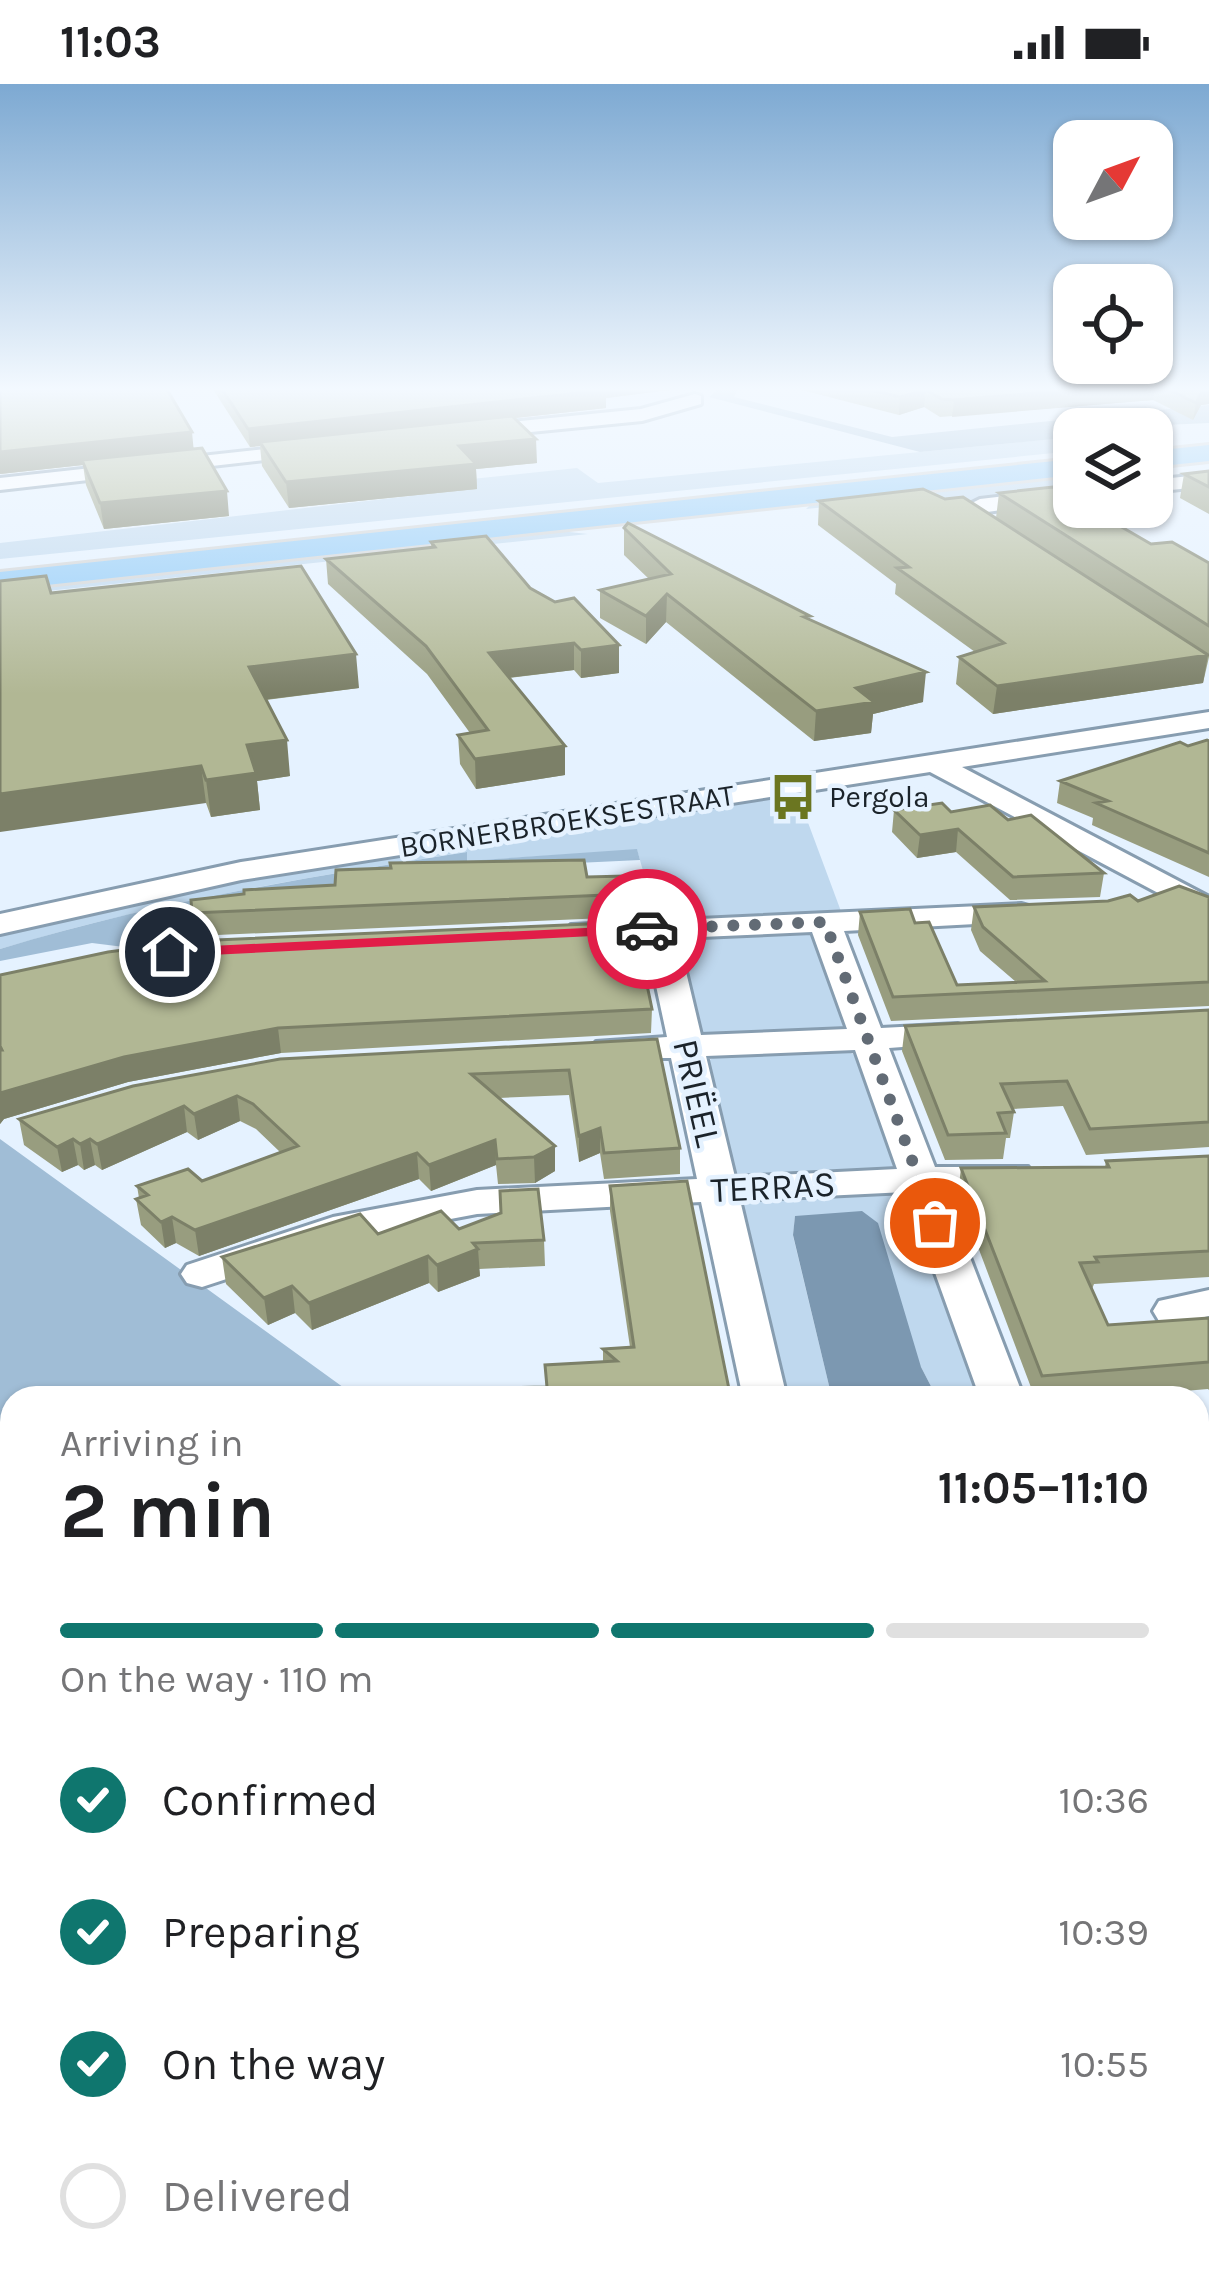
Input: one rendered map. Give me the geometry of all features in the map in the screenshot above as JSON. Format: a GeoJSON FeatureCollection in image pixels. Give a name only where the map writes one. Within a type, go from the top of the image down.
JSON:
{"type":"FeatureCollection","features":[{"type":"Feature","properties":{"kind":"main road"},"geometry":{"type":"LineString","coordinates":[[0,567],[750,489]]}},
{"type":"Feature","properties":{"kind":"main road"},"geometry":{"type":"LineString","coordinates":[[0,581],[869,489]]}},
{"type":"Feature","properties":{"kind":"street"},"geometry":{"type":"LineString","coordinates":[[1025,554],[965,512],[980,505],[1053,496]]}},
{"type":"Feature","properties":{"kind":"street","name":"BORNERBROEKSESTRAAT"},"geometry":{"type":"LineString","coordinates":[[0,924],[199,878],[1209,720]]}},
{"type":"Feature","properties":{"kind":"street"},"geometry":{"type":"LineString","coordinates":[[936,764],[1209,910]]}},
{"type":"Feature","properties":{"kind":"street"},"geometry":{"type":"LineString","coordinates":[[1139,904],[1174,892]]}},
{"type":"Feature","properties":{"kind":"street"},"geometry":{"type":"LineString","coordinates":[[541,934],[1060,912]]}},
{"type":"Feature","properties":{"kind":"street"},"geometry":{"type":"LineString","coordinates":[[825,922],[997,1386]]}},
{"type":"Feature","properties":{"kind":"street","name":"PRIËEL"},"geometry":{"type":"LineString","coordinates":[[660,929],[762,1386]]}},
{"type":"Feature","properties":{"kind":"street"},"geometry":{"type":"LineString","coordinates":[[568,1052],[983,1034]]}},
{"type":"Feature","properties":{"kind":"street","name":"TERRAS"},"geometry":{"type":"LineString","coordinates":[[202,1274],[347,1226],[477,1202],[1043,1173]]}},
{"type":"Feature","properties":{"kind":"shaded area"},"geometry":{"type":"Polygon","coordinates":[[[406,489],[698,489],[0,559],[0,543],[410,496],[406,489]]]}},
{"type":"Feature","properties":{"kind":"shaded area"},"geometry":{"type":"Polygon","coordinates":[[[905,489],[1053,489],[1053,493],[945,505],[934,496],[806,509],[817,498],[905,489]]]}},
{"type":"Feature","properties":{"kind":"shaded area"},"geometry":{"type":"Polygon","coordinates":[[[560,531],[588,534],[0,596],[0,585],[560,531]]]}},
{"type":"Feature","properties":{"kind":"shaded area"},"geometry":{"type":"Polygon","coordinates":[[[797,793],[842,914],[658,922],[637,850],[467,861],[466,852],[173,904],[0,949],[0,935],[148,894],[797,793]]]}},
{"type":"Feature","properties":{"kind":"shaded area"},"geometry":{"type":"Polygon","coordinates":[[[637,849],[640,860],[469,868],[125,928],[124,947],[92,943],[0,961],[0,949],[58,932],[290,881],[467,852],[467,861],[637,849]]]}},
{"type":"Feature","properties":{"kind":"shaded area"},"geometry":{"type":"Polygon","coordinates":[[[802,931],[820,940],[849,1028],[837,1034],[711,1039],[701,1034],[672,942],[685,934],[802,931]]]}},
{"type":"Feature","properties":{"kind":"shaded area"},"geometry":{"type":"Polygon","coordinates":[[[839,1048],[862,1058],[897,1166],[893,1171],[735,1177],[706,1062],[720,1054],[839,1048]]]}},
{"type":"Feature","properties":{"kind":"shaded area"},"geometry":{"type":"Polygon","coordinates":[[[0,1139],[341,1386],[0,1386],[0,1139]]]}},
{"type":"Feature","properties":{"kind":"shaded area"},"geometry":{"type":"Polygon","coordinates":[[[888,1193],[914,1208],[978,1386],[931,1386],[921,1367],[795,1216],[793,1236],[829,1386],[780,1386],[740,1217],[743,1206],[757,1200],[888,1193]]]}},
{"type":"Feature","properties":{"kind":"shaded area"},"geometry":{"type":"Polygon","coordinates":[[[862,1211],[878,1223],[931,1386],[829,1386],[793,1235],[795,1216],[862,1211]]]}},
{"type":"Feature","properties":{"kind":"building"},"geometry":{"type":"Polygon","coordinates":[[[94,489],[227,491],[100,503],[94,489]]]}},
{"type":"Feature","properties":{"kind":"building"},"geometry":{"type":"Polygon","coordinates":[[[923,489],[945,499],[963,497],[1208,655],[997,686],[959,657],[1004,643],[897,568],[909,567],[819,501],[923,489]]]}},
{"type":"Feature","properties":{"kind":"building"},"geometry":{"type":"Polygon","coordinates":[[[1053,489],[1053,527],[999,493],[1053,489]]]}},
{"type":"Feature","properties":{"kind":"building"},"geometry":{"type":"Polygon","coordinates":[[[628,523],[810,616],[804,617],[926,672],[856,688],[874,702],[816,711],[667,594],[646,616],[600,590],[671,574],[624,528],[628,523]]]}},
{"type":"Feature","properties":{"kind":"building"},"geometry":{"type":"Polygon","coordinates":[[[1054,528],[1123,528],[1151,544],[1172,542],[1209,563],[1209,626],[1054,528]]]}},
{"type":"Feature","properties":{"kind":"building"},"geometry":{"type":"Polygon","coordinates":[[[486,536],[530,588],[555,602],[574,598],[619,645],[581,650],[574,643],[489,653],[565,746],[475,759],[458,735],[488,730],[426,646],[326,559],[435,547],[431,542],[486,536]]]}},
{"type":"Feature","properties":{"kind":"building"},"geometry":{"type":"Polygon","coordinates":[[[301,566],[356,654],[249,667],[287,740],[247,745],[256,773],[206,780],[201,766],[0,794],[0,581],[46,576],[51,593],[301,566]]]}},
{"type":"Feature","properties":{"kind":"building"},"geometry":{"type":"Polygon","coordinates":[[[1207,740],[1209,853],[1096,803],[1108,801],[1060,781],[1180,742],[1188,746],[1207,740]]]}},
{"type":"Feature","properties":{"kind":"building"},"geometry":{"type":"Polygon","coordinates":[[[942,803],[951,812],[990,805],[1008,820],[1031,815],[1104,873],[1013,877],[958,829],[920,835],[894,810],[942,803]]]}},
{"type":"Feature","properties":{"kind":"building"},"geometry":{"type":"Polygon","coordinates":[[[584,860],[587,877],[625,876],[629,894],[192,913],[191,900],[244,894],[244,890],[335,885],[336,870],[391,868],[390,863],[584,860]]]}},
{"type":"Feature","properties":{"kind":"building"},"geometry":{"type":"Polygon","coordinates":[[[1179,886],[1209,897],[1209,982],[893,997],[860,912],[910,909],[915,923],[929,922],[957,985],[1045,981],[983,927],[974,907],[1108,901],[1130,895],[1138,901],[1179,886]]]}},
{"type":"Feature","properties":{"kind":"building"},"geometry":{"type":"Polygon","coordinates":[[[634,922],[652,1009],[278,1028],[124,1057],[0,1093],[0,975],[108,952],[193,941],[634,922]]]}},
{"type":"Feature","properties":{"kind":"building"},"geometry":{"type":"Polygon","coordinates":[[[1209,1010],[1209,1122],[1090,1129],[1067,1081],[1001,1084],[1014,1112],[998,1113],[1006,1133],[948,1135],[905,1026],[1209,1010]]]}},
{"type":"Feature","properties":{"kind":"building"},"geometry":{"type":"Polygon","coordinates":[[[657,1039],[680,1148],[604,1153],[600,1128],[579,1136],[569,1070],[471,1074],[555,1146],[534,1157],[497,1159],[495,1140],[429,1165],[417,1153],[195,1230],[172,1217],[161,1222],[136,1199],[148,1195],[137,1186],[188,1169],[202,1181],[298,1146],[253,1104],[237,1096],[194,1114],[184,1106],[97,1144],[73,1139],[57,1147],[19,1119],[133,1086],[280,1059],[657,1039]]]}},
{"type":"Feature","properties":{"kind":"building"},"geometry":{"type":"Polygon","coordinates":[[[1209,1156],[1209,1251],[1095,1257],[1098,1262],[1080,1263],[1108,1325],[1209,1318],[1209,1362],[1042,1376],[961,1168],[1109,1167],[1106,1161],[1209,1156]]]}},
{"type":"Feature","properties":{"kind":"building"},"geometry":{"type":"Polygon","coordinates":[[[687,1181],[728,1386],[547,1386],[545,1365],[617,1361],[603,1349],[634,1347],[610,1186],[687,1181]]]}},
{"type":"Feature","properties":{"kind":"building"},"geometry":{"type":"Polygon","coordinates":[[[538,1189],[544,1240],[473,1243],[478,1249],[437,1265],[428,1256],[309,1303],[292,1286],[264,1298],[222,1257],[360,1214],[378,1234],[441,1211],[459,1229],[501,1213],[500,1191],[538,1189]]]}},
{"type":"Feature","properties":{"kind":"way so far"},"geometry":{"type":"LineString","coordinates":[[647,929],[825,922],[935,1223]]}},
{"type":"Feature","properties":{"kind":"place","name":"Pergola"},"geometry":{"type":"Point","coordinates":[793,797]}},
{"type":"Feature","properties":{"kind":"route"},"geometry":{"type":"LineString","coordinates":[[170,952],[647,929]]}}]}
